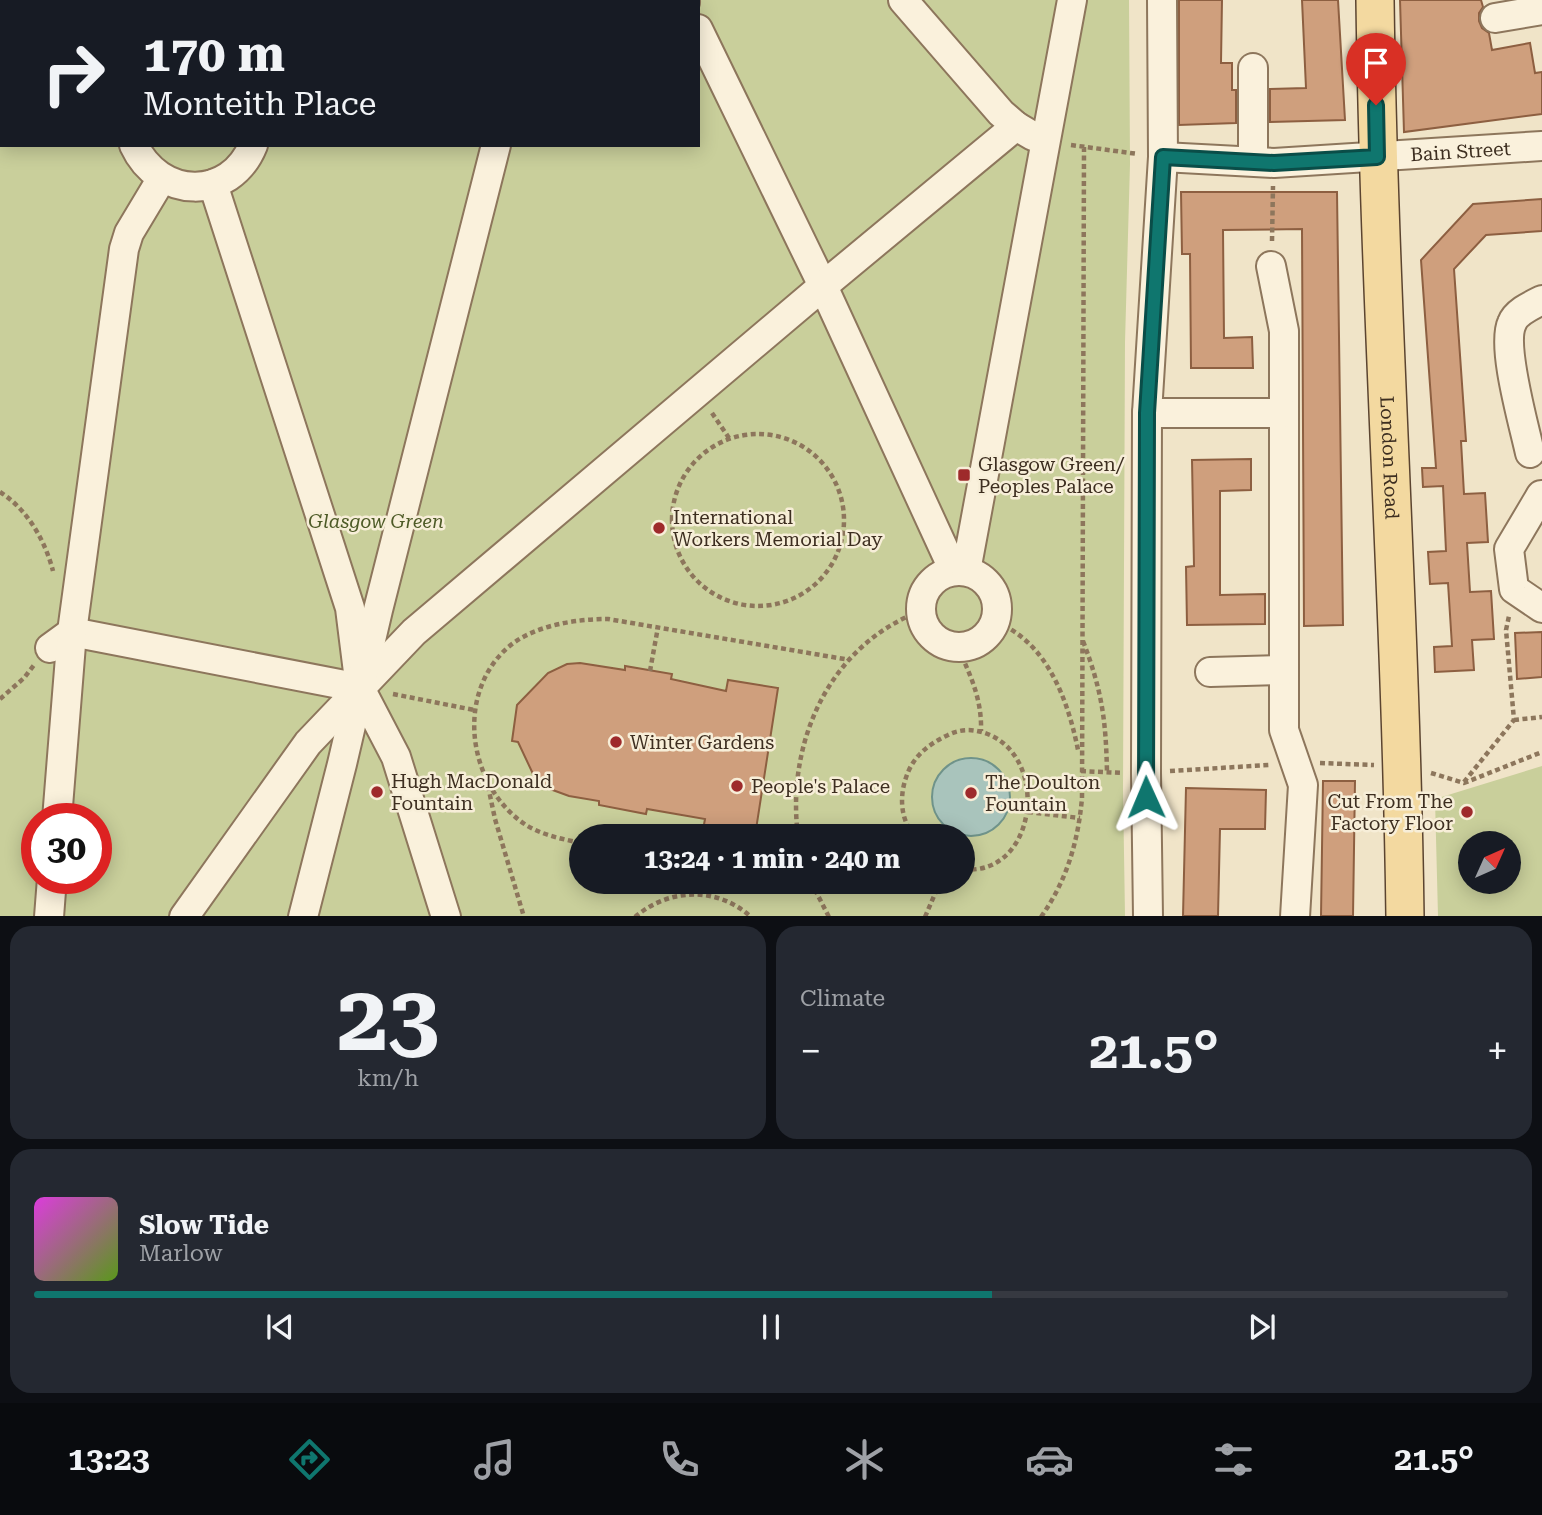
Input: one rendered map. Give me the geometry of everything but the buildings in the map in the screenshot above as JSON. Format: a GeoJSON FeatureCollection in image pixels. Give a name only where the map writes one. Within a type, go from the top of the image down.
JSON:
{"type":"FeatureCollection","features":[{"type":"Feature","properties":{"kind":"main road","name":"London Road"},"geometry":{"type":"LineString","coordinates":[[1375,0],[1377,157],[1403,765],[1405,916]]}},
{"type":"Feature","properties":{"kind":"street"},"geometry":{"type":"LineString","coordinates":[[960,571],[1072,0]]}},
{"type":"Feature","properties":{"kind":"street"},"geometry":{"type":"LineString","coordinates":[[1148,916],[1147,413],[1163,157],[1162,0]]}},
{"type":"Feature","properties":{"kind":"street"},"geometry":{"type":"LineString","coordinates":[[913,4],[1001,113],[1016,127],[1045,140]]}},
{"type":"Feature","properties":{"kind":"street"},"geometry":{"type":"LineString","coordinates":[[1494,18],[1542,10]]}},
{"type":"Feature","properties":{"kind":"street"},"geometry":{"type":"LineString","coordinates":[[700,33],[960,571]]}},
{"type":"Feature","properties":{"kind":"street"},"geometry":{"type":"LineString","coordinates":[[1252,68],[1263,162]]}},
{"type":"Feature","properties":{"kind":"street"},"geometry":{"type":"LineString","coordinates":[[184,916],[308,743],[414,632],[823,286],[1016,127]]}},
{"type":"Feature","properties":{"kind":"street","name":"Bain Street"},"geometry":{"type":"LineString","coordinates":[[1163,157],[1263,162],[1542,146]]}},
{"type":"Feature","properties":{"kind":"street"},"geometry":{"type":"LineString","coordinates":[[135,147],[145,164],[162,178],[193,187],[213,184],[234,173],[247,158],[252,147]]}},
{"type":"Feature","properties":{"kind":"street"},"geometry":{"type":"LineString","coordinates":[[303,916],[495,147]]}},
{"type":"Feature","properties":{"kind":"street"},"geometry":{"type":"LineString","coordinates":[[57,803],[53,647],[124,249],[129,233],[162,178]]}},
{"type":"Feature","properties":{"kind":"street"},"geometry":{"type":"LineString","coordinates":[[213,184],[350,608],[360,688],[396,757],[446,916]]}},
{"type":"Feature","properties":{"kind":"street"},"geometry":{"type":"LineString","coordinates":[[1271,266],[1284,331],[1284,730],[1303,785],[1295,916]]}},
{"type":"Feature","properties":{"kind":"street"},"geometry":{"type":"LineString","coordinates":[[1542,300],[1512,320],[1508,335],[1510,354],[1536,446],[1530,469],[1541,496],[1509,549],[1514,589],[1542,608]]}},
{"type":"Feature","properties":{"kind":"street"},"geometry":{"type":"LineString","coordinates":[[1147,413],[1284,413]]}},
{"type":"Feature","properties":{"kind":"street"},"geometry":{"type":"LineString","coordinates":[[960,571],[978,575],[989,584],[998,608],[996,622],[984,639],[958,648],[941,643],[930,635],[923,624],[920,611],[926,589],[943,574],[960,571]]}},
{"type":"Feature","properties":{"kind":"street"},"geometry":{"type":"LineString","coordinates":[[53,647],[360,688]]}},
{"type":"Feature","properties":{"kind":"street"},"geometry":{"type":"LineString","coordinates":[[1209,672],[1284,670]]}},
{"type":"Feature","properties":{"kind":"street"},"geometry":{"type":"LineString","coordinates":[[49,916],[51,894]]}},
{"type":"Feature","properties":{"kind":"path"},"geometry":{"type":"LineString","coordinates":[[1045,140],[1163,157]]}},
{"type":"Feature","properties":{"kind":"path"},"geometry":{"type":"LineString","coordinates":[[1041,916],[1069,865],[1080,818],[1084,147]]}},
{"type":"Feature","properties":{"kind":"path"},"geometry":{"type":"LineString","coordinates":[[1263,162],[1271,266]]}},
{"type":"Feature","properties":{"kind":"path"},"geometry":{"type":"LineString","coordinates":[[751,433],[774,434],[795,441],[814,454],[830,470],[840,491],[844,513],[844,535],[837,556],[825,575],[808,591],[788,601],[766,606],[744,605],[722,598],[693,578],[683,563],[673,535],[673,500],[688,469],[699,455],[729,438],[751,433]]}},
{"type":"Feature","properties":{"kind":"path"},"geometry":{"type":"LineString","coordinates":[[0,492],[19,507],[32,524],[46,548],[53,575]]}},
{"type":"Feature","properties":{"kind":"path"},"geometry":{"type":"LineString","coordinates":[[1464,783],[1514,720],[1506,630],[1514,589]]}},
{"type":"Feature","properties":{"kind":"path"},"geometry":{"type":"LineString","coordinates":[[797,824],[794,800],[803,744],[811,718],[823,694],[850,660],[878,633],[898,620],[920,611]]}},
{"type":"Feature","properties":{"kind":"path"},"geometry":{"type":"LineString","coordinates":[[524,916],[475,746],[474,710],[478,695],[486,677],[504,651],[538,631],[590,619],[623,621],[850,660]]}},
{"type":"Feature","properties":{"kind":"path"},"geometry":{"type":"LineString","coordinates":[[996,622],[1030,645],[1048,667],[1064,697],[1081,761]]}},
{"type":"Feature","properties":{"kind":"path"},"geometry":{"type":"LineString","coordinates":[[650,671],[658,627]]}},
{"type":"Feature","properties":{"kind":"path"},"geometry":{"type":"LineString","coordinates":[[1081,638],[1100,690],[1106,731],[1107,773],[1082,772]]}},
{"type":"Feature","properties":{"kind":"path"},"geometry":{"type":"LineString","coordinates":[[0,699],[53,647]]}},
{"type":"Feature","properties":{"kind":"path"},"geometry":{"type":"LineString","coordinates":[[958,648],[977,690],[982,712],[981,731]]}},
{"type":"Feature","properties":{"kind":"path"},"geometry":{"type":"LineString","coordinates":[[360,688],[474,710]]}},
{"type":"Feature","properties":{"kind":"path"},"geometry":{"type":"LineString","coordinates":[[1514,720],[1542,717]]}},
{"type":"Feature","properties":{"kind":"path"},"geometry":{"type":"LineString","coordinates":[[907,824],[901,798],[902,788],[913,763],[923,750],[953,733],[966,730],[981,731],[1009,747],[1016,756],[1028,787],[1028,812],[1021,834],[1005,857],[982,868],[975,868]]}},
{"type":"Feature","properties":{"kind":"path"},"geometry":{"type":"LineString","coordinates":[[1403,765],[1464,783],[1542,752]]}},
{"type":"Feature","properties":{"kind":"path"},"geometry":{"type":"LineString","coordinates":[[486,779],[506,808],[527,825],[543,833],[569,840]]}},
{"type":"Feature","properties":{"kind":"path"},"geometry":{"type":"LineString","coordinates":[[1028,812],[1080,818]]}},
{"type":"Feature","properties":{"kind":"path"},"geometry":{"type":"LineString","coordinates":[[635,916],[664,899],[687,894],[718,897],[751,916]]}},
{"type":"Feature","properties":{"kind":"path"},"geometry":{"type":"LineString","coordinates":[[817,894],[829,916]]}},
{"type":"Feature","properties":{"kind":"path"},"geometry":{"type":"LineString","coordinates":[[925,916],[935,894]]}},
{"type":"Feature","properties":{"kind":"green space","name":"Glasgow Green"},"geometry":{"type":"Polygon","coordinates":[[[700,0],[1129,0],[1130,164],[1125,342],[1125,916],[0,916],[0,147],[700,147],[700,0]]]}},
{"type":"Feature","properties":{"kind":"green space"},"geometry":{"type":"Polygon","coordinates":[[[1542,766],[1542,916],[1438,916],[1435,799],[1542,766]]]}},
{"type":"Feature","properties":{"kind":"water","name":"The Doulton Fountain"},"geometry":{"type":"Polygon","coordinates":[[[963,759],[979,759],[993,765],[1003,775],[1009,789],[1009,805],[1003,819],[993,829],[979,835],[975,836],[975,824],[944,824],[933,805],[933,789],[939,775],[949,765],[963,759]]]}},
{"type":"Feature","properties":{"kind":"place","name":"Glasgow Green/ Peoples Palace"},"geometry":{"type":"Point","coordinates":[964,475]}},
{"type":"Feature","properties":{"kind":"place","name":"International Workers Memorial Day"},"geometry":{"type":"Point","coordinates":[659,528]}},
{"type":"Feature","properties":{"kind":"place","name":"Winter Gardens"},"geometry":{"type":"Point","coordinates":[616,742]}},
{"type":"Feature","properties":{"kind":"place","name":"People's Palace"},"geometry":{"type":"Point","coordinates":[737,786]}},
{"type":"Feature","properties":{"kind":"place","name":"Hugh MacDonald Fountain"},"geometry":{"type":"Point","coordinates":[377,792]}},
{"type":"Feature","properties":{"kind":"place","name":"The Doulton Fountain"},"geometry":{"type":"Point","coordinates":[971,793]}},
{"type":"Feature","properties":{"kind":"place","name":"Cut From The Factory Floor"},"geometry":{"type":"Point","coordinates":[1467,812]}},
{"type":"Feature","properties":{"kind":"route"},"geometry":{"type":"LineString","coordinates":[[1146,797],[1147,413],[1163,157],[1274,163],[1377,157],[1376,105]]}}]}
